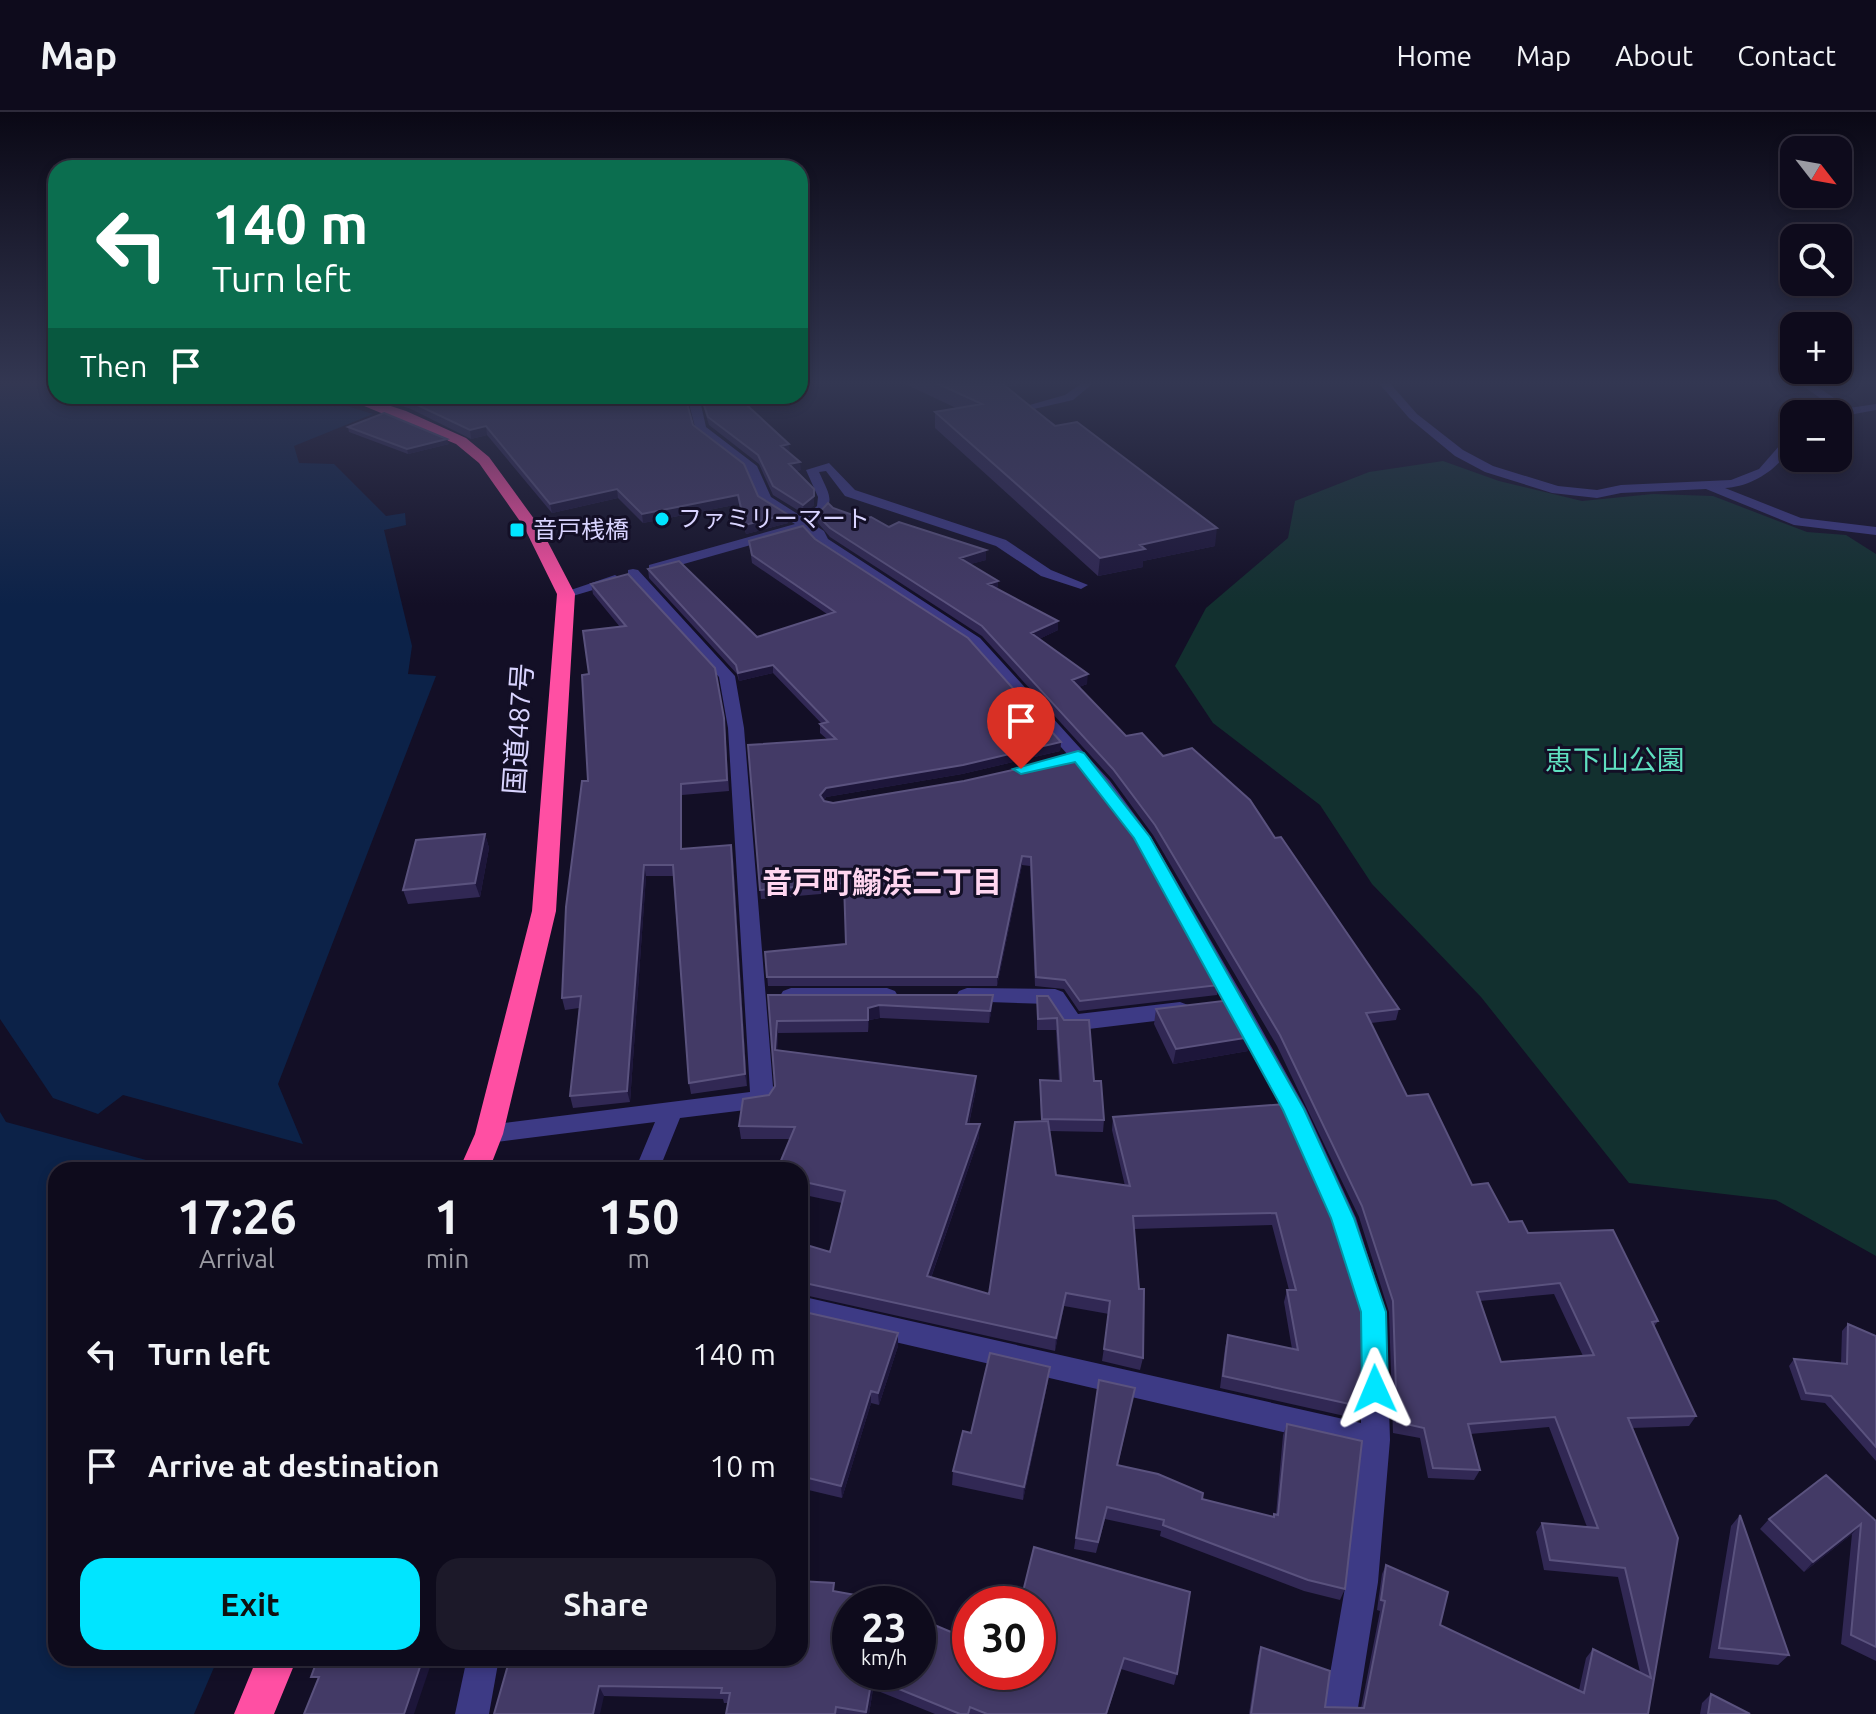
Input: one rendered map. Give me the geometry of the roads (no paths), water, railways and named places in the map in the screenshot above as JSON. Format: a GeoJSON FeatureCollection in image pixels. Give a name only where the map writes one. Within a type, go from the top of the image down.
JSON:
{"type":"FeatureCollection","features":[{"type":"Feature","properties":{"kind":"highway"},"geometry":{"type":"LineString","coordinates":[[479,456],[532,527],[566,594]]}},
{"type":"Feature","properties":{"kind":"highway","name":"国道487号"},"geometry":{"type":"LineString","coordinates":[[477,1162],[489,1134],[544,911],[566,594]]}},
{"type":"Feature","properties":{"kind":"highway"},"geometry":{"type":"LineString","coordinates":[[254,1714],[274,1666]]}},
{"type":"Feature","properties":{"kind":"street"},"geometry":{"type":"LineString","coordinates":[[736,456],[753,469],[765,499],[975,641],[1078,756],[1142,837],[1294,1109],[1343,1218],[1373,1312],[1376,1440],[1362,1582],[1340,1714]]}},
{"type":"Feature","properties":{"kind":"street"},"geometry":{"type":"LineString","coordinates":[[1465,456],[1514,479],[1557,490],[1597,494],[1621,489],[1733,484],[1763,472],[1776,456]]}},
{"type":"Feature","properties":{"kind":"street"},"geometry":{"type":"LineString","coordinates":[[566,594],[803,526],[823,507],[824,497],[812,470],[829,467],[850,493],[1001,543],[1046,573],[1081,585]]}},
{"type":"Feature","properties":{"kind":"street"},"geometry":{"type":"LineString","coordinates":[[1707,485],[1766,512],[1799,522],[1876,531]]}},
{"type":"Feature","properties":{"kind":"street"},"geometry":{"type":"LineString","coordinates":[[489,1134],[762,1099],[736,728],[727,676],[633,573]]}},
{"type":"Feature","properties":{"kind":"street"},"geometry":{"type":"LineString","coordinates":[[1050,762],[1078,756]]}},
{"type":"Feature","properties":{"kind":"street"},"geometry":{"type":"LineString","coordinates":[[756,997],[902,996]]}},
{"type":"Feature","properties":{"kind":"street"},"geometry":{"type":"LineString","coordinates":[[948,996],[1055,997],[1072,1023],[1236,1003]]}},
{"type":"Feature","properties":{"kind":"street"},"geometry":{"type":"LineString","coordinates":[[650,1162],[672,1109]]}},
{"type":"Feature","properties":{"kind":"street"},"geometry":{"type":"LineString","coordinates":[[808,1310],[1376,1440]]}},
{"type":"Feature","properties":{"kind":"street"},"geometry":{"type":"LineString","coordinates":[[472,1714],[481,1666]]}},
{"type":"Feature","properties":{"kind":"water"},"geometry":{"type":"Polygon","coordinates":[[[0,456],[297,456],[299,463],[334,464],[386,516],[405,513],[406,525],[384,530],[412,646],[408,674],[436,676],[278,1084],[303,1144],[123,1095],[98,1114],[53,1098],[0,1019],[0,456]]]}},
{"type":"Feature","properties":{"kind":"water"},"geometry":{"type":"Polygon","coordinates":[[[0,1112],[6,1122],[154,1162],[48,1162],[48,1666],[215,1666],[194,1714],[0,1714],[0,1112]]]}},
{"type":"Feature","properties":{"kind":"place","name":"ファミリーマート"},"geometry":{"type":"Point","coordinates":[662,519]}},
{"type":"Feature","properties":{"kind":"place","name":"音戸桟橋"},"geometry":{"type":"Point","coordinates":[517,530]}},
{"type":"Feature","properties":{"kind":"district","name":"音戸町鰯浜二丁目"},"geometry":{"type":"Point","coordinates":[882,883]}},
{"type":"Feature","properties":{"kind":"park label","name":"恵下山公園"},"geometry":{"type":"Point","coordinates":[1615,760]}}]}
